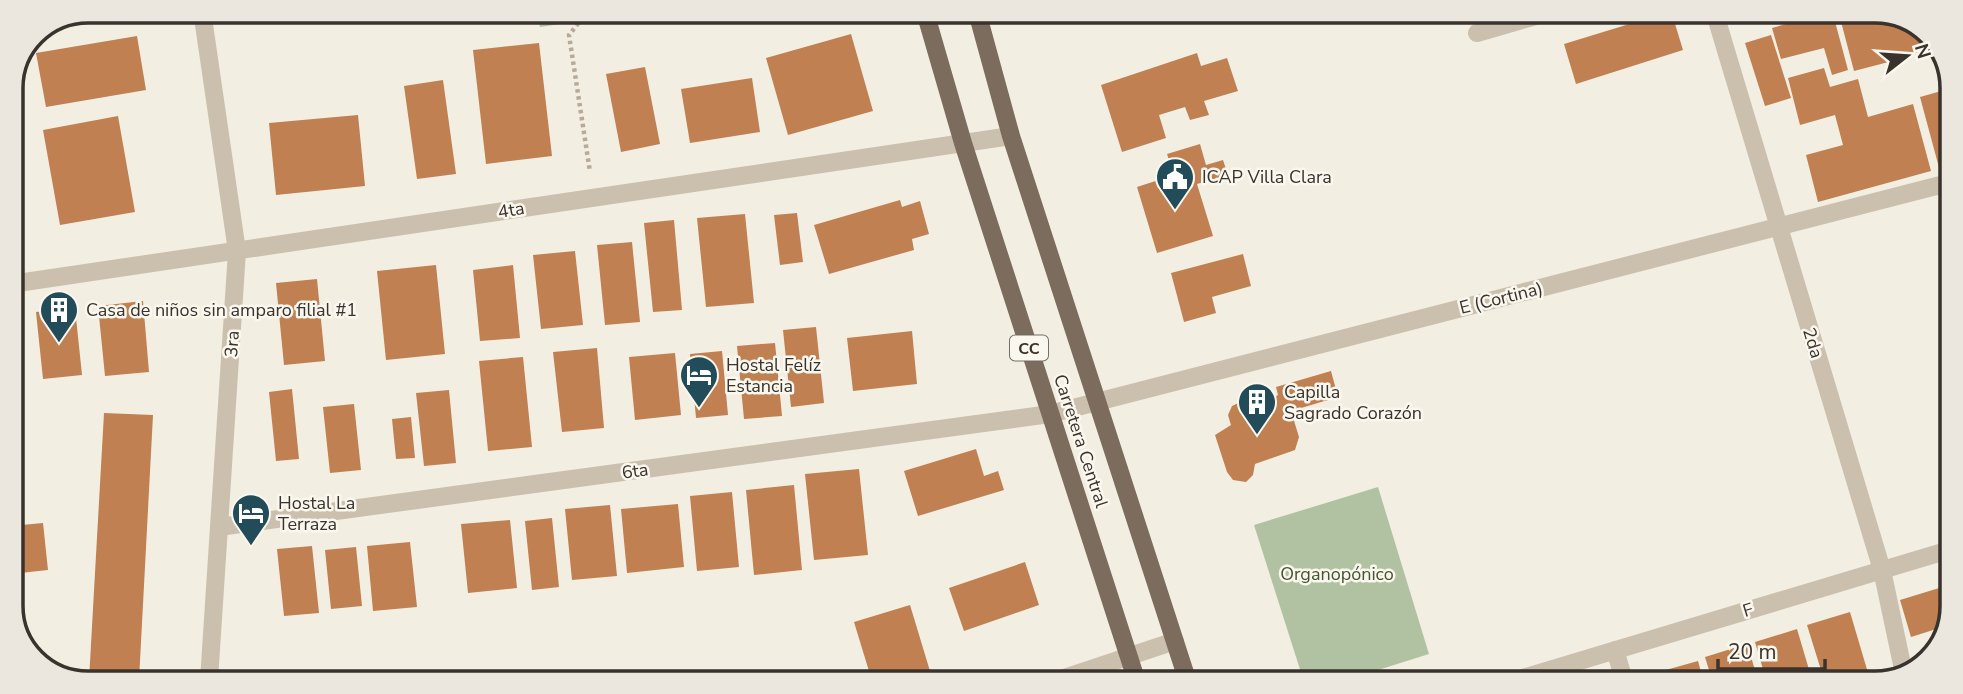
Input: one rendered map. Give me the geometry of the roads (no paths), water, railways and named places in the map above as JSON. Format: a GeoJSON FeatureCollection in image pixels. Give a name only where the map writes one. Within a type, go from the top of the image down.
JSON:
{"type":"FeatureCollection","features":[{"type":"Feature","properties":{"kind":"main road","name":"Carretera Central"},"geometry":{"type":"LineString","coordinates":[[928,23],[963,143],[1134,671]]}},
{"type":"Feature","properties":{"kind":"main road","name":"Carretera Central"},"geometry":{"type":"LineString","coordinates":[[980,23],[1011,136],[1185,671]]}},
{"type":"Feature","properties":{"kind":"street","name":"3ra"},"geometry":{"type":"LineString","coordinates":[[204,23],[237,251],[210,671]]}},
{"type":"Feature","properties":{"kind":"street"},"geometry":{"type":"LineString","coordinates":[[1477,33],[1512,23]]}},
{"type":"Feature","properties":{"kind":"street","name":"2da"},"geometry":{"type":"LineString","coordinates":[[1718,23],[1882,570],[1902,666]]}},
{"type":"Feature","properties":{"kind":"street","name":"4ta"},"geometry":{"type":"LineString","coordinates":[[23,282],[1011,136]]}},
{"type":"Feature","properties":{"kind":"street","name":"E (Cortina)"},"geometry":{"type":"LineString","coordinates":[[1051,414],[1940,185]]}},
{"type":"Feature","properties":{"kind":"street","name":"6ta"},"geometry":{"type":"LineString","coordinates":[[219,527],[1051,414]]}},
{"type":"Feature","properties":{"kind":"street","name":"F"},"geometry":{"type":"LineString","coordinates":[[1546,671],[1940,553]]}},
{"type":"Feature","properties":{"kind":"street"},"geometry":{"type":"LineString","coordinates":[[1085,671],[1175,640]]}},
{"type":"Feature","properties":{"kind":"street"},"geometry":{"type":"LineString","coordinates":[[1615,650],[1621,671]]}},
{"type":"Feature","properties":{"kind":"place","name":"ICAP Villa Clara"},"geometry":{"type":"Point","coordinates":[1175,211]}},
{"type":"Feature","properties":{"kind":"place","name":"Casa de niños sin amparo filial #1"},"geometry":{"type":"Point","coordinates":[59,344]}},
{"type":"Feature","properties":{"kind":"place","name":"Hostal Felíz Estancia"},"geometry":{"type":"Point","coordinates":[699,409]}},
{"type":"Feature","properties":{"kind":"place","name":"Capilla Sagrado Corazón"},"geometry":{"type":"Point","coordinates":[1257,436]}},
{"type":"Feature","properties":{"kind":"place","name":"Hostal La Terraza"},"geometry":{"type":"Point","coordinates":[251,547]}},
{"type":"Feature","properties":{"kind":"park label","name":"Organopónico"},"geometry":{"type":"Point","coordinates":[1337,574]}}]}
